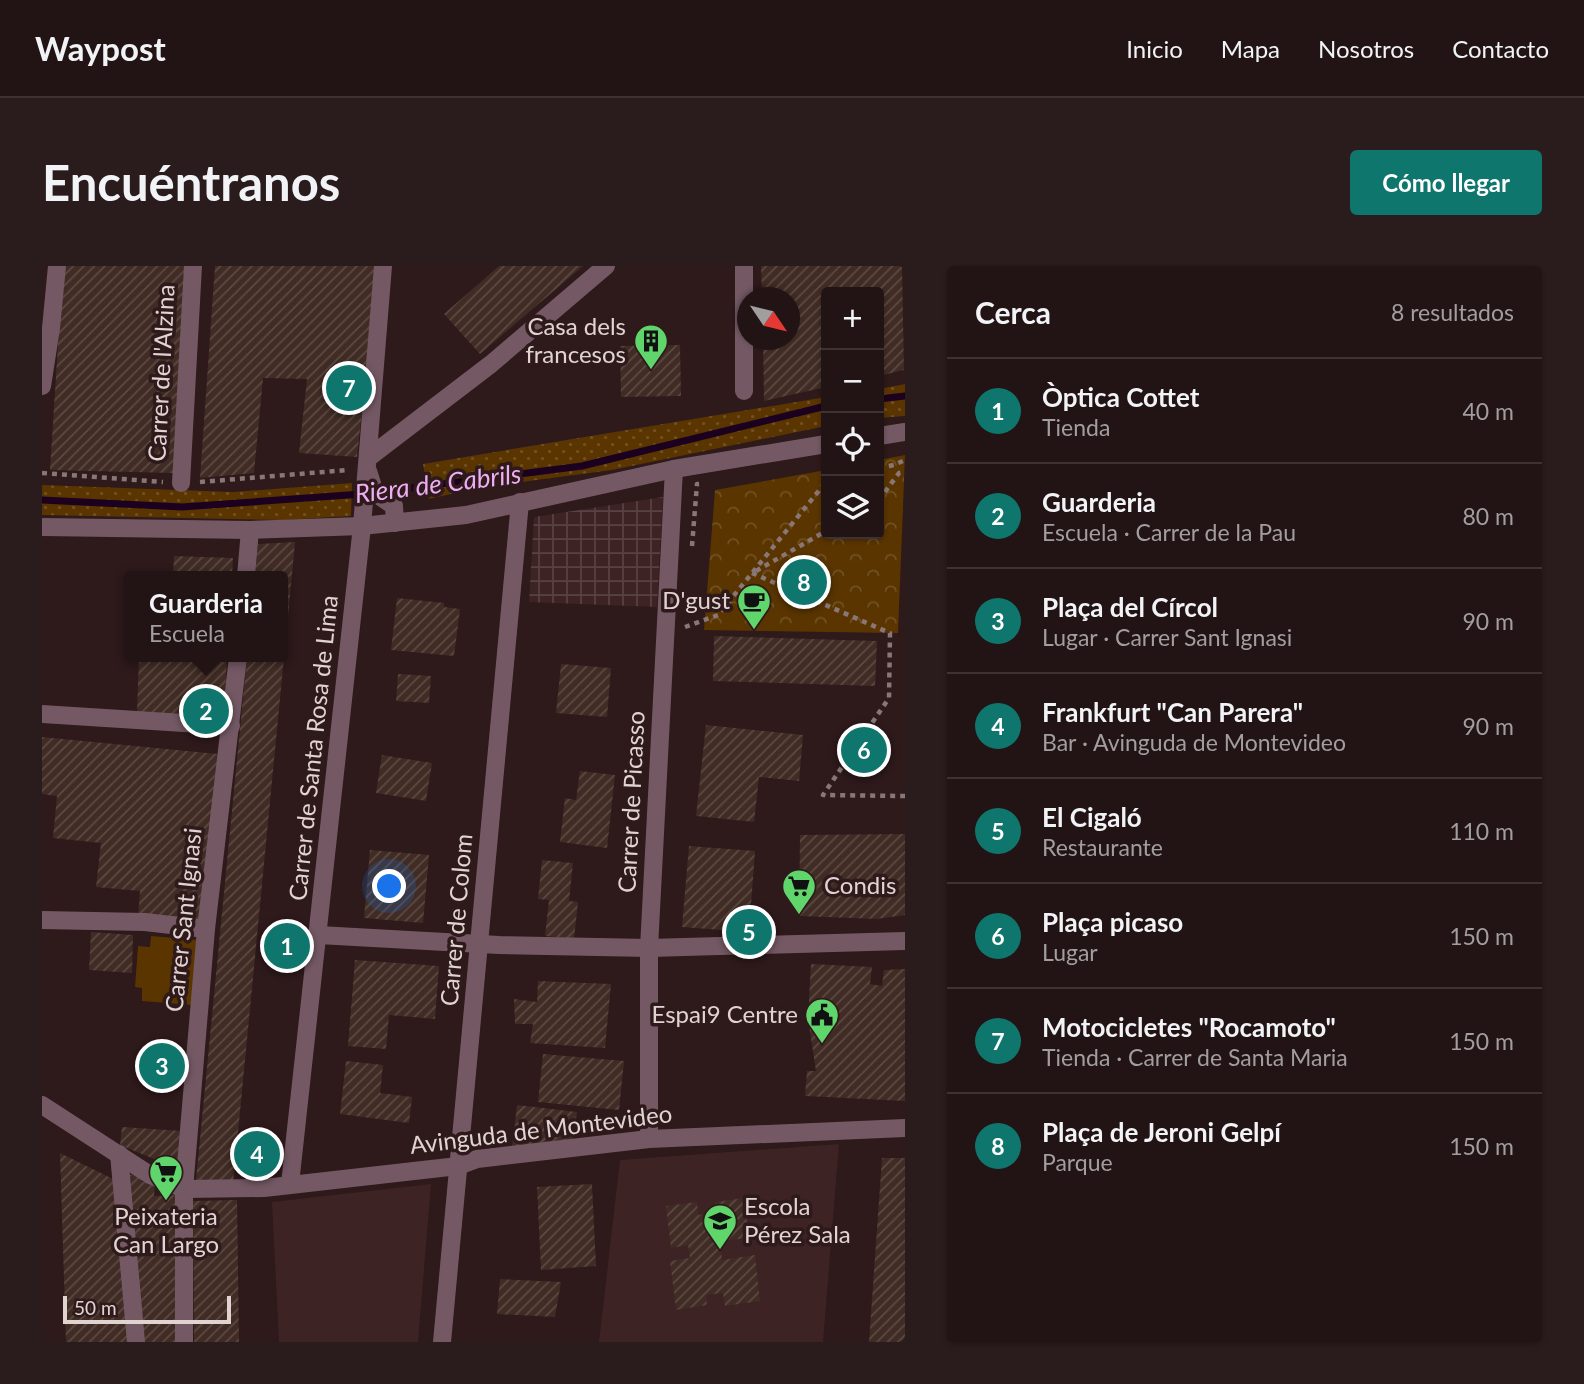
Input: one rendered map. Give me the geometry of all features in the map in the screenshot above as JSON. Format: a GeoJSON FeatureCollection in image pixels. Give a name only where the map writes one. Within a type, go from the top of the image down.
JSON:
{"type":"FeatureCollection","features":[{"type":"Feature","properties":{"kind":"street"},"geometry":{"type":"LineString","coordinates":[[42,386],[57,266]]}},
{"type":"Feature","properties":{"kind":"street","name":"Carrer de l'Alzina"},"geometry":{"type":"LineString","coordinates":[[181,483],[193,266]]}},
{"type":"Feature","properties":{"kind":"street","name":"Carrer de Santa Rosa de Lima"},"geometry":{"type":"LineString","coordinates":[[290,1184],[362,526],[383,266]]}},
{"type":"Feature","properties":{"kind":"street"},"geometry":{"type":"LineString","coordinates":[[395,523],[394,506],[375,493],[368,463],[491,364],[606,266]]}},
{"type":"Feature","properties":{"kind":"street"},"geometry":{"type":"LineString","coordinates":[[744,266],[744,391]]}},
{"type":"Feature","properties":{"kind":"street"},"geometry":{"type":"LineString","coordinates":[[884,435],[905,432]]}},
{"type":"Feature","properties":{"kind":"street"},"geometry":{"type":"LineString","coordinates":[[42,527],[250,530],[395,523],[466,515],[674,469],[821,445]]}},
{"type":"Feature","properties":{"kind":"street","name":"Carrer de Picasso"},"geometry":{"type":"LineString","coordinates":[[649,1139],[649,948],[674,469]]}},
{"type":"Feature","properties":{"kind":"street","name":"Carrer de Colom"},"geometry":{"type":"LineString","coordinates":[[442,1342],[520,502]]}},
{"type":"Feature","properties":{"kind":"street"},"geometry":{"type":"LineString","coordinates":[[246,571],[250,530]]}},
{"type":"Feature","properties":{"kind":"street","name":"Carrer Sant Ignasi"},"geometry":{"type":"LineString","coordinates":[[184,1342],[184,1189],[206,929],[237,662]]}},
{"type":"Feature","properties":{"kind":"street"},"geometry":{"type":"LineString","coordinates":[[42,714],[231,726]]}},
{"type":"Feature","properties":{"kind":"street"},"geometry":{"type":"LineString","coordinates":[[42,920],[145,922],[206,929]]}},
{"type":"Feature","properties":{"kind":"street"},"geometry":{"type":"LineString","coordinates":[[319,935],[479,944],[649,948],[905,941]]}},
{"type":"Feature","properties":{"kind":"street"},"geometry":{"type":"LineString","coordinates":[[42,1105],[150,1175],[184,1189]]}},
{"type":"Feature","properties":{"kind":"street","name":"Avinguda de Montevideo"},"geometry":{"type":"LineString","coordinates":[[184,1189],[264,1188],[458,1166],[478,1159],[649,1139],[905,1128]]}},
{"type":"Feature","properties":{"kind":"street"},"geometry":{"type":"LineString","coordinates":[[120,1154],[136,1342]]}},
{"type":"Feature","properties":{"kind":"path"},"geometry":{"type":"LineString","coordinates":[[884,467],[905,460]]}},
{"type":"Feature","properties":{"kind":"path"},"geometry":{"type":"LineString","coordinates":[[42,473],[181,483],[368,463]]}},
{"type":"Feature","properties":{"kind":"path"},"geometry":{"type":"LineString","coordinates":[[884,494],[905,466]]}},
{"type":"Feature","properties":{"kind":"path"},"geometry":{"type":"LineString","coordinates":[[692,549],[697,484],[710,482]]}},
{"type":"Feature","properties":{"kind":"path"},"geometry":{"type":"LineString","coordinates":[[685,627],[718,615],[821,488]]}},
{"type":"Feature","properties":{"kind":"path"},"geometry":{"type":"LineString","coordinates":[[752,573],[821,534]]}},
{"type":"Feature","properties":{"kind":"path"},"geometry":{"type":"LineString","coordinates":[[752,573],[890,633],[888,698],[823,795],[905,796]]}},
{"type":"Feature","properties":{"kind":"path"},"geometry":{"type":"LineString","coordinates":[[684,640],[687,614]]}},
{"type":"Feature","properties":{"kind":"shaded area"},"geometry":{"type":"Polygon","coordinates":[[[663,497],[657,607],[529,602],[534,517],[663,497]]]}},
{"type":"Feature","properties":{"kind":"shaded area","name":"Escola Pérez Sala"},"geometry":{"type":"Polygon","coordinates":[[[839,1144],[823,1342],[599,1342],[620,1160],[839,1144]]]}},
{"type":"Feature","properties":{"kind":"shaded area"},"geometry":{"type":"Polygon","coordinates":[[[431,1184],[418,1342],[279,1342],[272,1202],[431,1184]]]}},
{"type":"Feature","properties":{"kind":"green space"},"geometry":{"type":"Polygon","coordinates":[[[905,384],[905,416],[884,418],[884,388],[905,384]]]}},
{"type":"Feature","properties":{"kind":"green space"},"geometry":{"type":"Polygon","coordinates":[[[821,398],[821,427],[612,470],[477,488],[429,499],[423,464],[821,398]]]}},
{"type":"Feature","properties":{"kind":"green space"},"geometry":{"type":"Polygon","coordinates":[[[905,455],[898,633],[704,630],[715,490],[821,471],[821,539],[884,539],[884,459],[905,455]]]}},
{"type":"Feature","properties":{"kind":"green space"},"geometry":{"type":"Polygon","coordinates":[[[352,483],[351,516],[283,520],[42,515],[42,485],[233,492],[352,483]]]}},
{"type":"Feature","properties":{"kind":"green space"},"geometry":{"type":"Polygon","coordinates":[[[151,936],[199,940],[192,1005],[142,1001],[142,988],[135,987],[138,946],[150,947],[151,936]]]}},
{"type":"Feature","properties":{"kind":"building"},"geometry":{"type":"Polygon","coordinates":[[[63,266],[185,266],[173,473],[50,470],[63,266]]]}},
{"type":"Feature","properties":{"kind":"building"},"geometry":{"type":"Polygon","coordinates":[[[215,266],[378,266],[357,457],[299,453],[307,379],[263,378],[254,473],[200,478],[215,266]]]}},
{"type":"Feature","properties":{"kind":"building"},"geometry":{"type":"Polygon","coordinates":[[[499,266],[583,266],[480,354],[444,314],[499,266]]]}},
{"type":"Feature","properties":{"kind":"building"},"geometry":{"type":"Polygon","coordinates":[[[761,266],[902,266],[904,370],[884,375],[884,287],[821,287],[821,388],[764,401],[763,350],[800,350],[800,287],[762,287],[761,266]]]}},
{"type":"Feature","properties":{"kind":"building","name":"Casa dels francesos"},"geometry":{"type":"Polygon","coordinates":[[[680,345],[681,396],[621,397],[620,346],[680,345]]]}},
{"type":"Feature","properties":{"kind":"building"},"geometry":{"type":"Polygon","coordinates":[[[295,542],[288,618],[288,571],[255,571],[258,544],[295,542]]]}},
{"type":"Feature","properties":{"kind":"building"},"geometry":{"type":"Polygon","coordinates":[[[174,556],[233,558],[232,571],[173,571],[174,556]]]}},
{"type":"Feature","properties":{"kind":"building"},"geometry":{"type":"Polygon","coordinates":[[[397,598],[444,603],[444,607],[460,609],[454,656],[391,650],[397,598]]]}},
{"type":"Feature","properties":{"kind":"building"},"geometry":{"type":"Polygon","coordinates":[[[714,636],[877,641],[875,686],[713,681],[714,636]]]}},
{"type":"Feature","properties":{"kind":"building"},"geometry":{"type":"Polygon","coordinates":[[[139,662],[227,662],[224,716],[137,712],[139,662]]]}},
{"type":"Feature","properties":{"kind":"building"},"geometry":{"type":"Polygon","coordinates":[[[247,662],[284,662],[233,1184],[196,1180],[247,662]]]}},
{"type":"Feature","properties":{"kind":"building"},"geometry":{"type":"Polygon","coordinates":[[[561,664],[611,668],[607,717],[556,713],[561,664]]]}},
{"type":"Feature","properties":{"kind":"building"},"geometry":{"type":"Polygon","coordinates":[[[398,674],[431,676],[429,703],[396,701],[398,674]]]}},
{"type":"Feature","properties":{"kind":"building"},"geometry":{"type":"Polygon","coordinates":[[[706,725],[803,735],[799,781],[759,777],[754,822],[696,816],[706,725]]]}},
{"type":"Feature","properties":{"kind":"building"},"geometry":{"type":"Polygon","coordinates":[[[42,737],[218,754],[201,923],[138,917],[140,891],[96,887],[101,843],[53,838],[57,796],[42,794],[42,737]]]}},
{"type":"Feature","properties":{"kind":"building"},"geometry":{"type":"Polygon","coordinates":[[[382,755],[432,763],[426,801],[376,793],[382,755]]]}},
{"type":"Feature","properties":{"kind":"building"},"geometry":{"type":"Polygon","coordinates":[[[580,771],[615,775],[607,848],[560,842],[565,798],[576,800],[580,771]]]}},
{"type":"Feature","properties":{"kind":"building"},"geometry":{"type":"Polygon","coordinates":[[[905,834],[905,915],[877,919],[799,916],[800,835],[905,834]]]}},
{"type":"Feature","properties":{"kind":"building"},"geometry":{"type":"Polygon","coordinates":[[[689,846],[755,851],[749,932],[682,927],[689,846]]]}},
{"type":"Feature","properties":{"kind":"building"},"geometry":{"type":"Polygon","coordinates":[[[370,850],[429,855],[423,923],[364,918],[370,850]]]}},
{"type":"Feature","properties":{"kind":"building"},"geometry":{"type":"Polygon","coordinates":[[[542,860],[573,863],[569,901],[578,902],[574,939],[545,936],[549,900],[538,899],[542,860]]]}},
{"type":"Feature","properties":{"kind":"building"},"geometry":{"type":"Polygon","coordinates":[[[91,932],[133,935],[132,973],[89,970],[91,932]]]}},
{"type":"Feature","properties":{"kind":"building"},"geometry":{"type":"Polygon","coordinates":[[[355,960],[439,966],[435,1019],[389,1015],[386,1049],[348,1046],[355,960]]]}},
{"type":"Feature","properties":{"kind":"building"},"geometry":{"type":"Polygon","coordinates":[[[811,964],[872,967],[870,984],[882,986],[884,970],[905,969],[905,1101],[805,1096],[807,1071],[816,1071],[808,1019],[811,964]]]}},
{"type":"Feature","properties":{"kind":"building"},"geometry":{"type":"Polygon","coordinates":[[[538,981],[611,984],[605,1048],[530,1043],[533,1024],[515,1024],[514,999],[537,1002],[538,981]]]}},
{"type":"Feature","properties":{"kind":"building"},"geometry":{"type":"Polygon","coordinates":[[[543,1054],[624,1061],[619,1110],[538,1102],[543,1054]]]}},
{"type":"Feature","properties":{"kind":"building"},"geometry":{"type":"Polygon","coordinates":[[[346,1061],[383,1065],[380,1093],[412,1097],[409,1123],[340,1114],[346,1061]]]}},
{"type":"Feature","properties":{"kind":"building"},"geometry":{"type":"Polygon","coordinates":[[[517,1105],[577,1112],[573,1140],[512,1147],[517,1105]]]}},
{"type":"Feature","properties":{"kind":"building"},"geometry":{"type":"Polygon","coordinates":[[[122,1127],[182,1131],[178,1169],[120,1145],[122,1127]]]}},
{"type":"Feature","properties":{"kind":"building"},"geometry":{"type":"Polygon","coordinates":[[[60,1153],[113,1179],[128,1342],[66,1342],[60,1153]]]}},
{"type":"Feature","properties":{"kind":"building"},"geometry":{"type":"Polygon","coordinates":[[[882,1158],[905,1158],[905,1342],[869,1342],[882,1158]]]}},
{"type":"Feature","properties":{"kind":"building"},"geometry":{"type":"Polygon","coordinates":[[[141,1174],[142,1182],[155,1183],[154,1196],[176,1195],[175,1342],[142,1342],[128,1175],[141,1174]]]}},
{"type":"Feature","properties":{"kind":"building"},"geometry":{"type":"Polygon","coordinates":[[[592,1184],[596,1266],[541,1270],[537,1187],[592,1184]]]}},
{"type":"Feature","properties":{"kind":"building"},"geometry":{"type":"Polygon","coordinates":[[[744,1198],[749,1238],[720,1241],[722,1260],[755,1255],[760,1301],[725,1306],[723,1293],[706,1295],[707,1305],[676,1310],[670,1261],[690,1258],[688,1245],[671,1248],[666,1206],[697,1202],[698,1215],[716,1212],[715,1202],[744,1198]]]}},
{"type":"Feature","properties":{"kind":"building"},"geometry":{"type":"Polygon","coordinates":[[[237,1200],[239,1342],[194,1342],[193,1201],[237,1200]]]}},
{"type":"Feature","properties":{"kind":"building"},"geometry":{"type":"Polygon","coordinates":[[[500,1279],[561,1282],[555,1317],[497,1314],[500,1279]]]}},
{"type":"Feature","properties":{"kind":"waterway","name":"Riera de Cabrils"},"geometry":{"type":"LineString","coordinates":[[884,398],[905,396]]}},
{"type":"Feature","properties":{"kind":"waterway","name":"Riera de Cabrils"},"geometry":{"type":"LineString","coordinates":[[381,492],[582,466],[821,407]]}},
{"type":"Feature","properties":{"kind":"waterway","name":"Riera de Cabrils"},"geometry":{"type":"LineString","coordinates":[[42,500],[182,507],[362,494]]}},
{"type":"Feature","properties":{"kind":"place","name":"Casa dels francesos"},"geometry":{"type":"Point","coordinates":[651,371]}},
{"type":"Feature","properties":{"kind":"place","name":"Motocicletes \"Rocamoto\""},"geometry":{"type":"Point","coordinates":[349,388]}},
{"type":"Feature","properties":{"kind":"place","name":"Plaça de Jeroni Gelpí"},"geometry":{"type":"Point","coordinates":[804,582]}},
{"type":"Feature","properties":{"kind":"place","name":"D'gust"},"geometry":{"type":"Point","coordinates":[754,631]}},
{"type":"Feature","properties":{"kind":"place","name":"Guarderia"},"geometry":{"type":"Point","coordinates":[206,711]}},
{"type":"Feature","properties":{"kind":"place","name":"Plaça picaso"},"geometry":{"type":"Point","coordinates":[864,750]}},
{"type":"Feature","properties":{"kind":"place","name":"Condis"},"geometry":{"type":"Point","coordinates":[799,916]}},
{"type":"Feature","properties":{"kind":"place","name":"El Cigaló"},"geometry":{"type":"Point","coordinates":[749,932]}},
{"type":"Feature","properties":{"kind":"place","name":"Òptica Cottet"},"geometry":{"type":"Point","coordinates":[287,946]}},
{"type":"Feature","properties":{"kind":"place","name":"Espai9 Centre"},"geometry":{"type":"Point","coordinates":[822,1045]}},
{"type":"Feature","properties":{"kind":"place","name":"Plaça del Círcol"},"geometry":{"type":"Point","coordinates":[162,1066]}},
{"type":"Feature","properties":{"kind":"place","name":"Frankfurt \"Can Parera\""},"geometry":{"type":"Point","coordinates":[257,1154]}},
{"type":"Feature","properties":{"kind":"place","name":"Peixateria Can Largo"},"geometry":{"type":"Point","coordinates":[166,1202]}},
{"type":"Feature","properties":{"kind":"place","name":"Escola Pérez Sala"},"geometry":{"type":"Point","coordinates":[720,1251]}}]}
